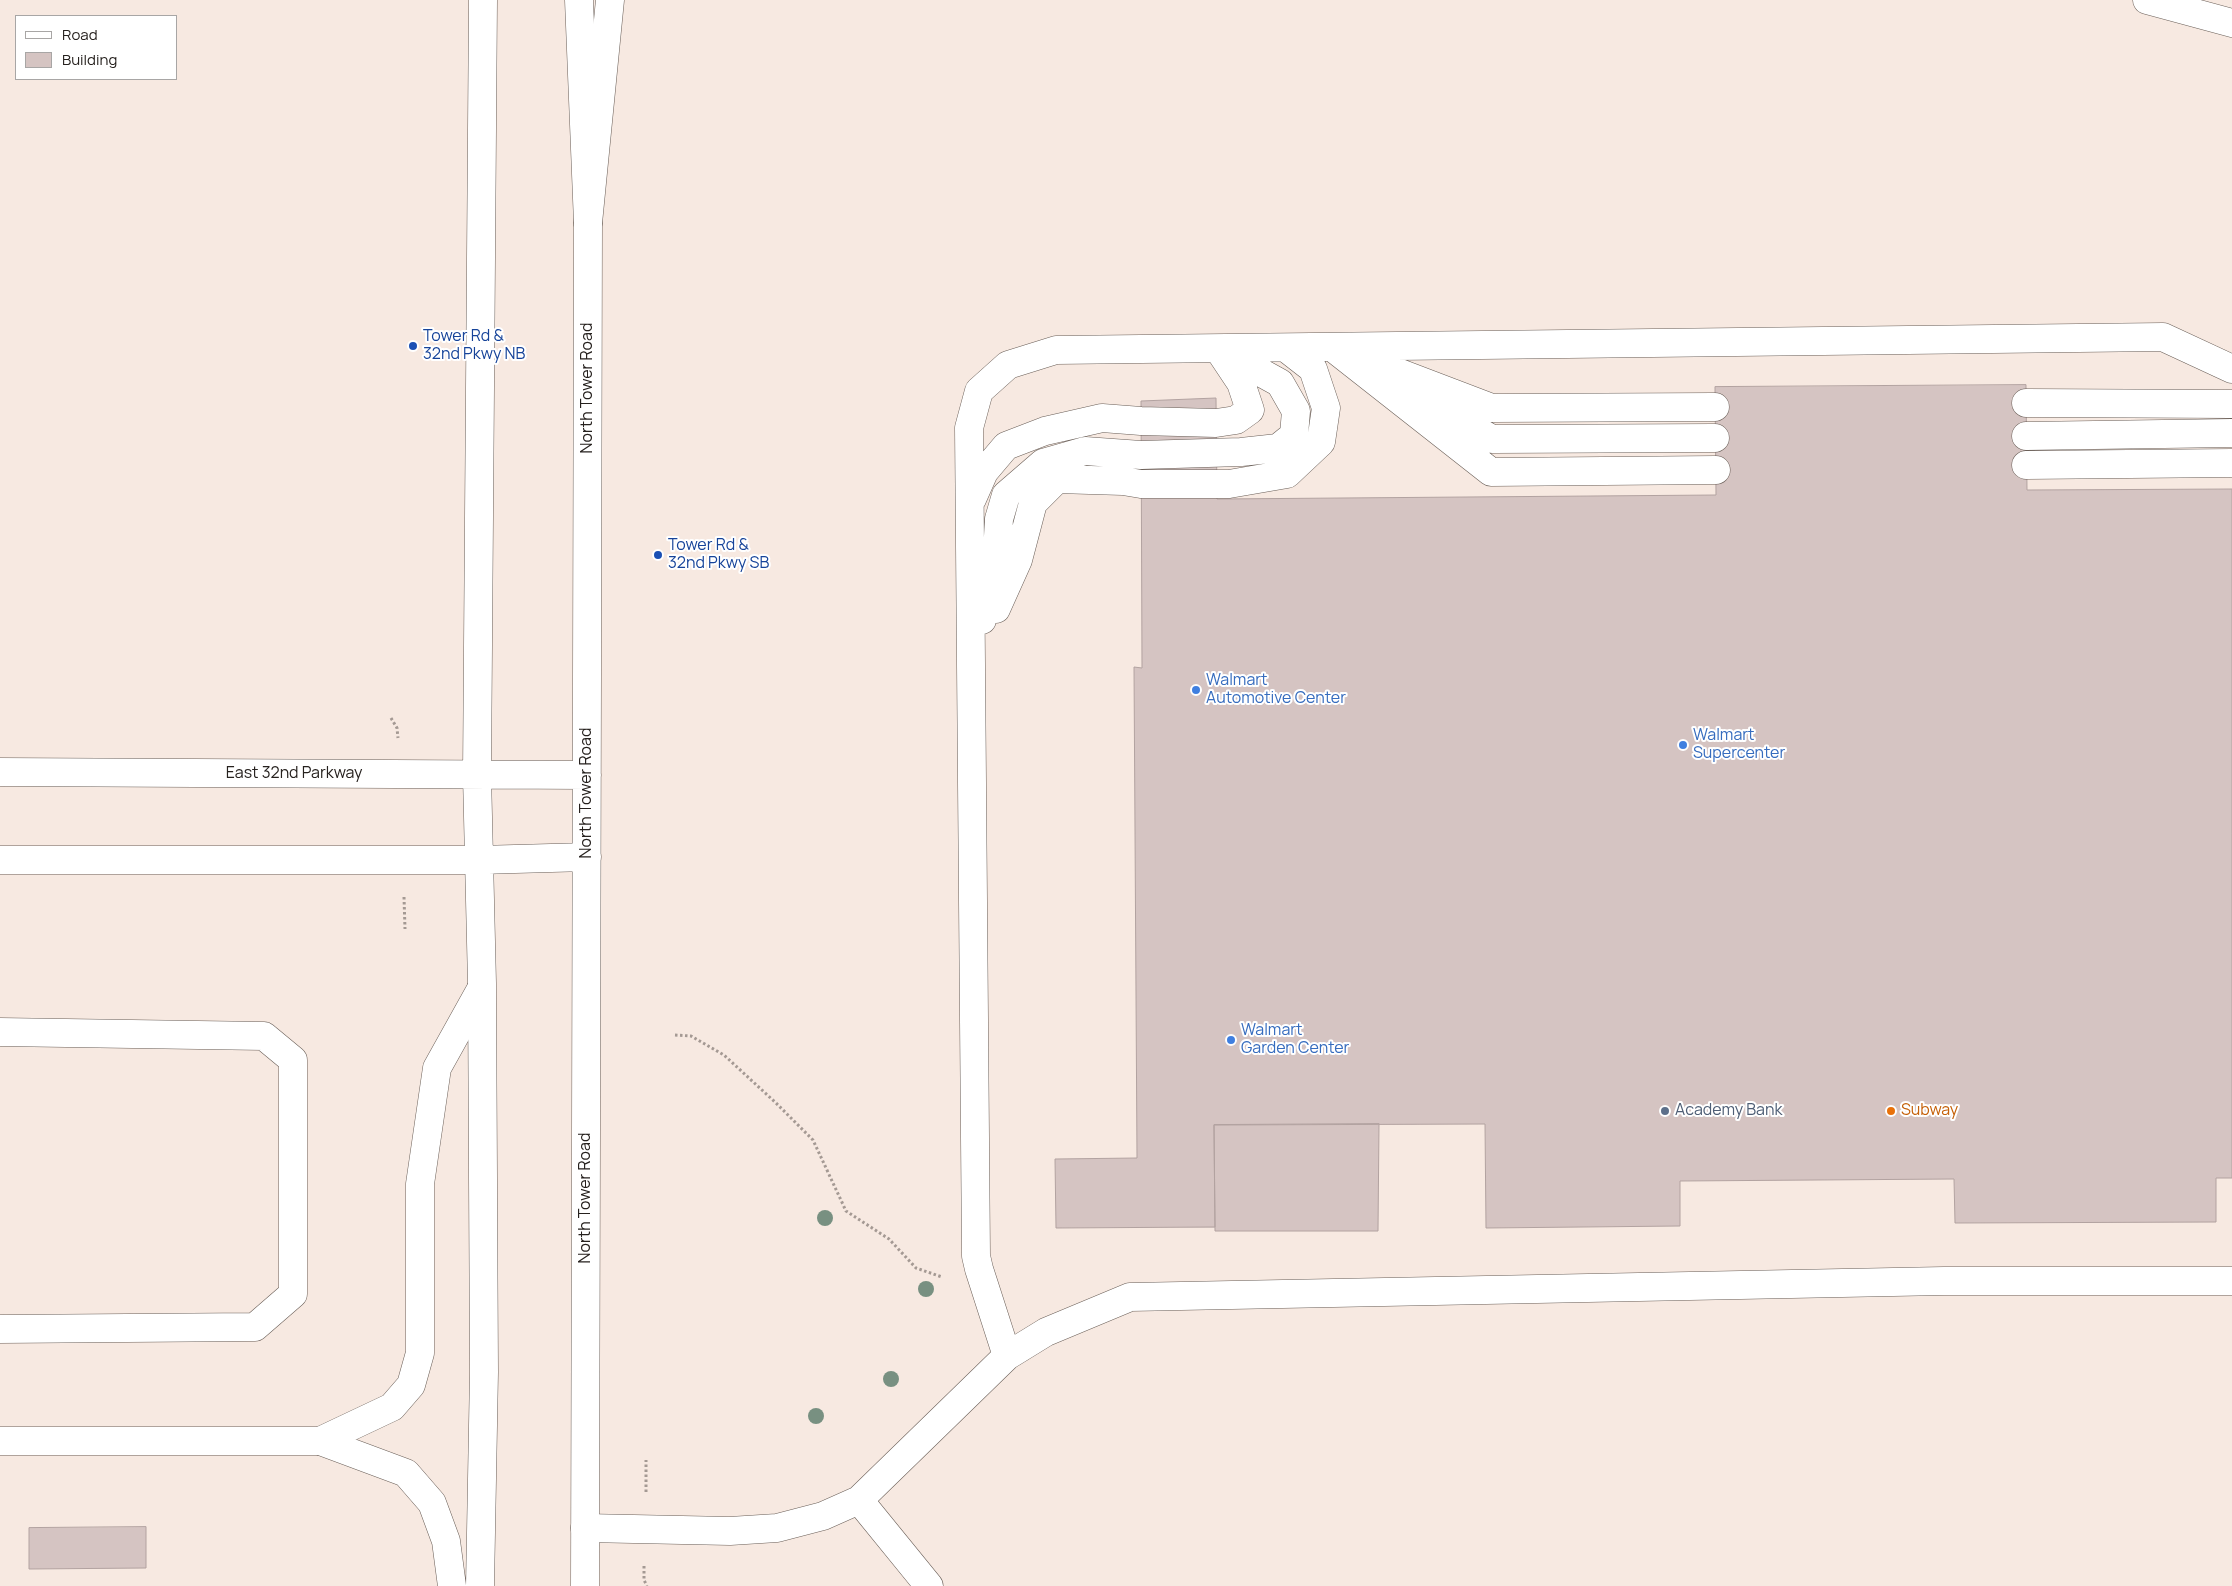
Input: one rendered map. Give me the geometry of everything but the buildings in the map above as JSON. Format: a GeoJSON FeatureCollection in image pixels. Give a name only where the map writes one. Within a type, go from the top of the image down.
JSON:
{"type":"FeatureCollection","features":[{"type":"Feature","properties":{"kind":"main road"},"geometry":{"type":"LineString","coordinates":[[480,1586],[484,1372],[478,775],[483,0]]}},
{"type":"Feature","properties":{"kind":"main road","name":"North Tower Road"},"geometry":{"type":"LineString","coordinates":[[579,0],[588,223],[585,1586]]}},
{"type":"Feature","properties":{"kind":"main road"},"geometry":{"type":"LineString","coordinates":[[588,223],[610,0]]}},
{"type":"Feature","properties":{"kind":"main road"},"geometry":{"type":"LineString","coordinates":[[2148,0],[2232,23]]}},
{"type":"Feature","properties":{"kind":"main road"},"geometry":{"type":"LineString","coordinates":[[1007,1356],[976,1256],[969,428],[979,391],[1008,365],[1056,350],[2163,337],[2232,369]]}},
{"type":"Feature","properties":{"kind":"main road"},"geometry":{"type":"LineString","coordinates":[[1332,347],[1492,408],[1715,407]]}},
{"type":"Feature","properties":{"kind":"main road"},"geometry":{"type":"LineString","coordinates":[[1332,347],[1492,439],[1715,438]]}},
{"type":"Feature","properties":{"kind":"main road"},"geometry":{"type":"LineString","coordinates":[[1332,347],[1491,472],[1716,470]]}},
{"type":"Feature","properties":{"kind":"main road"},"geometry":{"type":"LineString","coordinates":[[970,504],[984,472],[1006,446],[1045,431],[1102,418],[1216,423],[1236,420],[1250,410],[1241,383],[1218,348]]}},
{"type":"Feature","properties":{"kind":"main road"},"geometry":{"type":"LineString","coordinates":[[971,668],[997,553],[999,519],[1006,495],[1043,463],[1085,451],[1141,455],[1241,452],[1278,448],[1294,435],[1296,411],[1280,383],[1218,348]]}},
{"type":"Feature","properties":{"kind":"main road"},"geometry":{"type":"LineString","coordinates":[[971,668],[1018,560],[1033,503],[1057,479],[1123,481],[1141,484],[1229,484],[1287,474],[1321,442],[1326,408],[1313,369],[1286,348]]}},
{"type":"Feature","properties":{"kind":"main road"},"geometry":{"type":"LineString","coordinates":[[2026,403],[2232,404]]}},
{"type":"Feature","properties":{"kind":"main road"},"geometry":{"type":"LineString","coordinates":[[2026,436],[2232,433]]}},
{"type":"Feature","properties":{"kind":"main road"},"geometry":{"type":"LineString","coordinates":[[2026,465],[2232,463]]}},
{"type":"Feature","properties":{"kind":"main road","name":"East 32nd Parkway"},"geometry":{"type":"LineString","coordinates":[[0,772],[588,775]]}},
{"type":"Feature","properties":{"kind":"main road"},"geometry":{"type":"LineString","coordinates":[[0,860],[479,860],[587,858]]}},
{"type":"Feature","properties":{"kind":"main road"},"geometry":{"type":"LineString","coordinates":[[320,1441],[392,1407],[411,1385],[420,1353],[420,1184],[436,1068],[481,989]]}},
{"type":"Feature","properties":{"kind":"main road"},"geometry":{"type":"LineString","coordinates":[[0,1032],[264,1036],[293,1060],[293,1294],[255,1326],[0,1329]]}},
{"type":"Feature","properties":{"kind":"main road"},"geometry":{"type":"LineString","coordinates":[[585,1528],[730,1531],[777,1528],[823,1516],[859,1500],[1007,1356],[1046,1332],[1130,1298],[1934,1281],[2232,1281]]}},
{"type":"Feature","properties":{"kind":"main road"},"geometry":{"type":"LineString","coordinates":[[0,1441],[320,1441],[406,1473],[432,1502],[446,1541],[452,1586]]}},
{"type":"Feature","properties":{"kind":"main road"},"geometry":{"type":"LineString","coordinates":[[859,1500],[929,1586]]}},
{"type":"Feature","properties":{"kind":"path"},"geometry":{"type":"LineString","coordinates":[[390,718],[397,728]]}},
{"type":"Feature","properties":{"kind":"path"},"geometry":{"type":"LineString","coordinates":[[675,1035],[691,1036],[724,1055],[813,1140],[846,1211],[889,1238],[916,1268],[947,1279]]}},
{"type":"Feature","properties":{"kind":"path"},"geometry":{"type":"LineString","coordinates":[[644,1580],[647,1586]]}},
{"type":"Feature","properties":{"kind":"place","name":"Tower Rd & 32nd Pkwy NB"},"geometry":{"type":"Point","coordinates":[413,346]}},
{"type":"Feature","properties":{"kind":"place","name":"Tower Rd & 32nd Pkwy SB"},"geometry":{"type":"Point","coordinates":[658,555]}},
{"type":"Feature","properties":{"kind":"place","name":"Walmart Automotive Center"},"geometry":{"type":"Point","coordinates":[1196,690]}},
{"type":"Feature","properties":{"kind":"place","name":"Walmart Supercenter"},"geometry":{"type":"Point","coordinates":[1683,745]}},
{"type":"Feature","properties":{"kind":"place","name":"Walmart Garden Center"},"geometry":{"type":"Point","coordinates":[1231,1040]}},
{"type":"Feature","properties":{"kind":"place","name":"Academy Bank"},"geometry":{"type":"Point","coordinates":[1665,1111]}},
{"type":"Feature","properties":{"kind":"place","name":"Subway"},"geometry":{"type":"Point","coordinates":[1891,1111]}}]}
